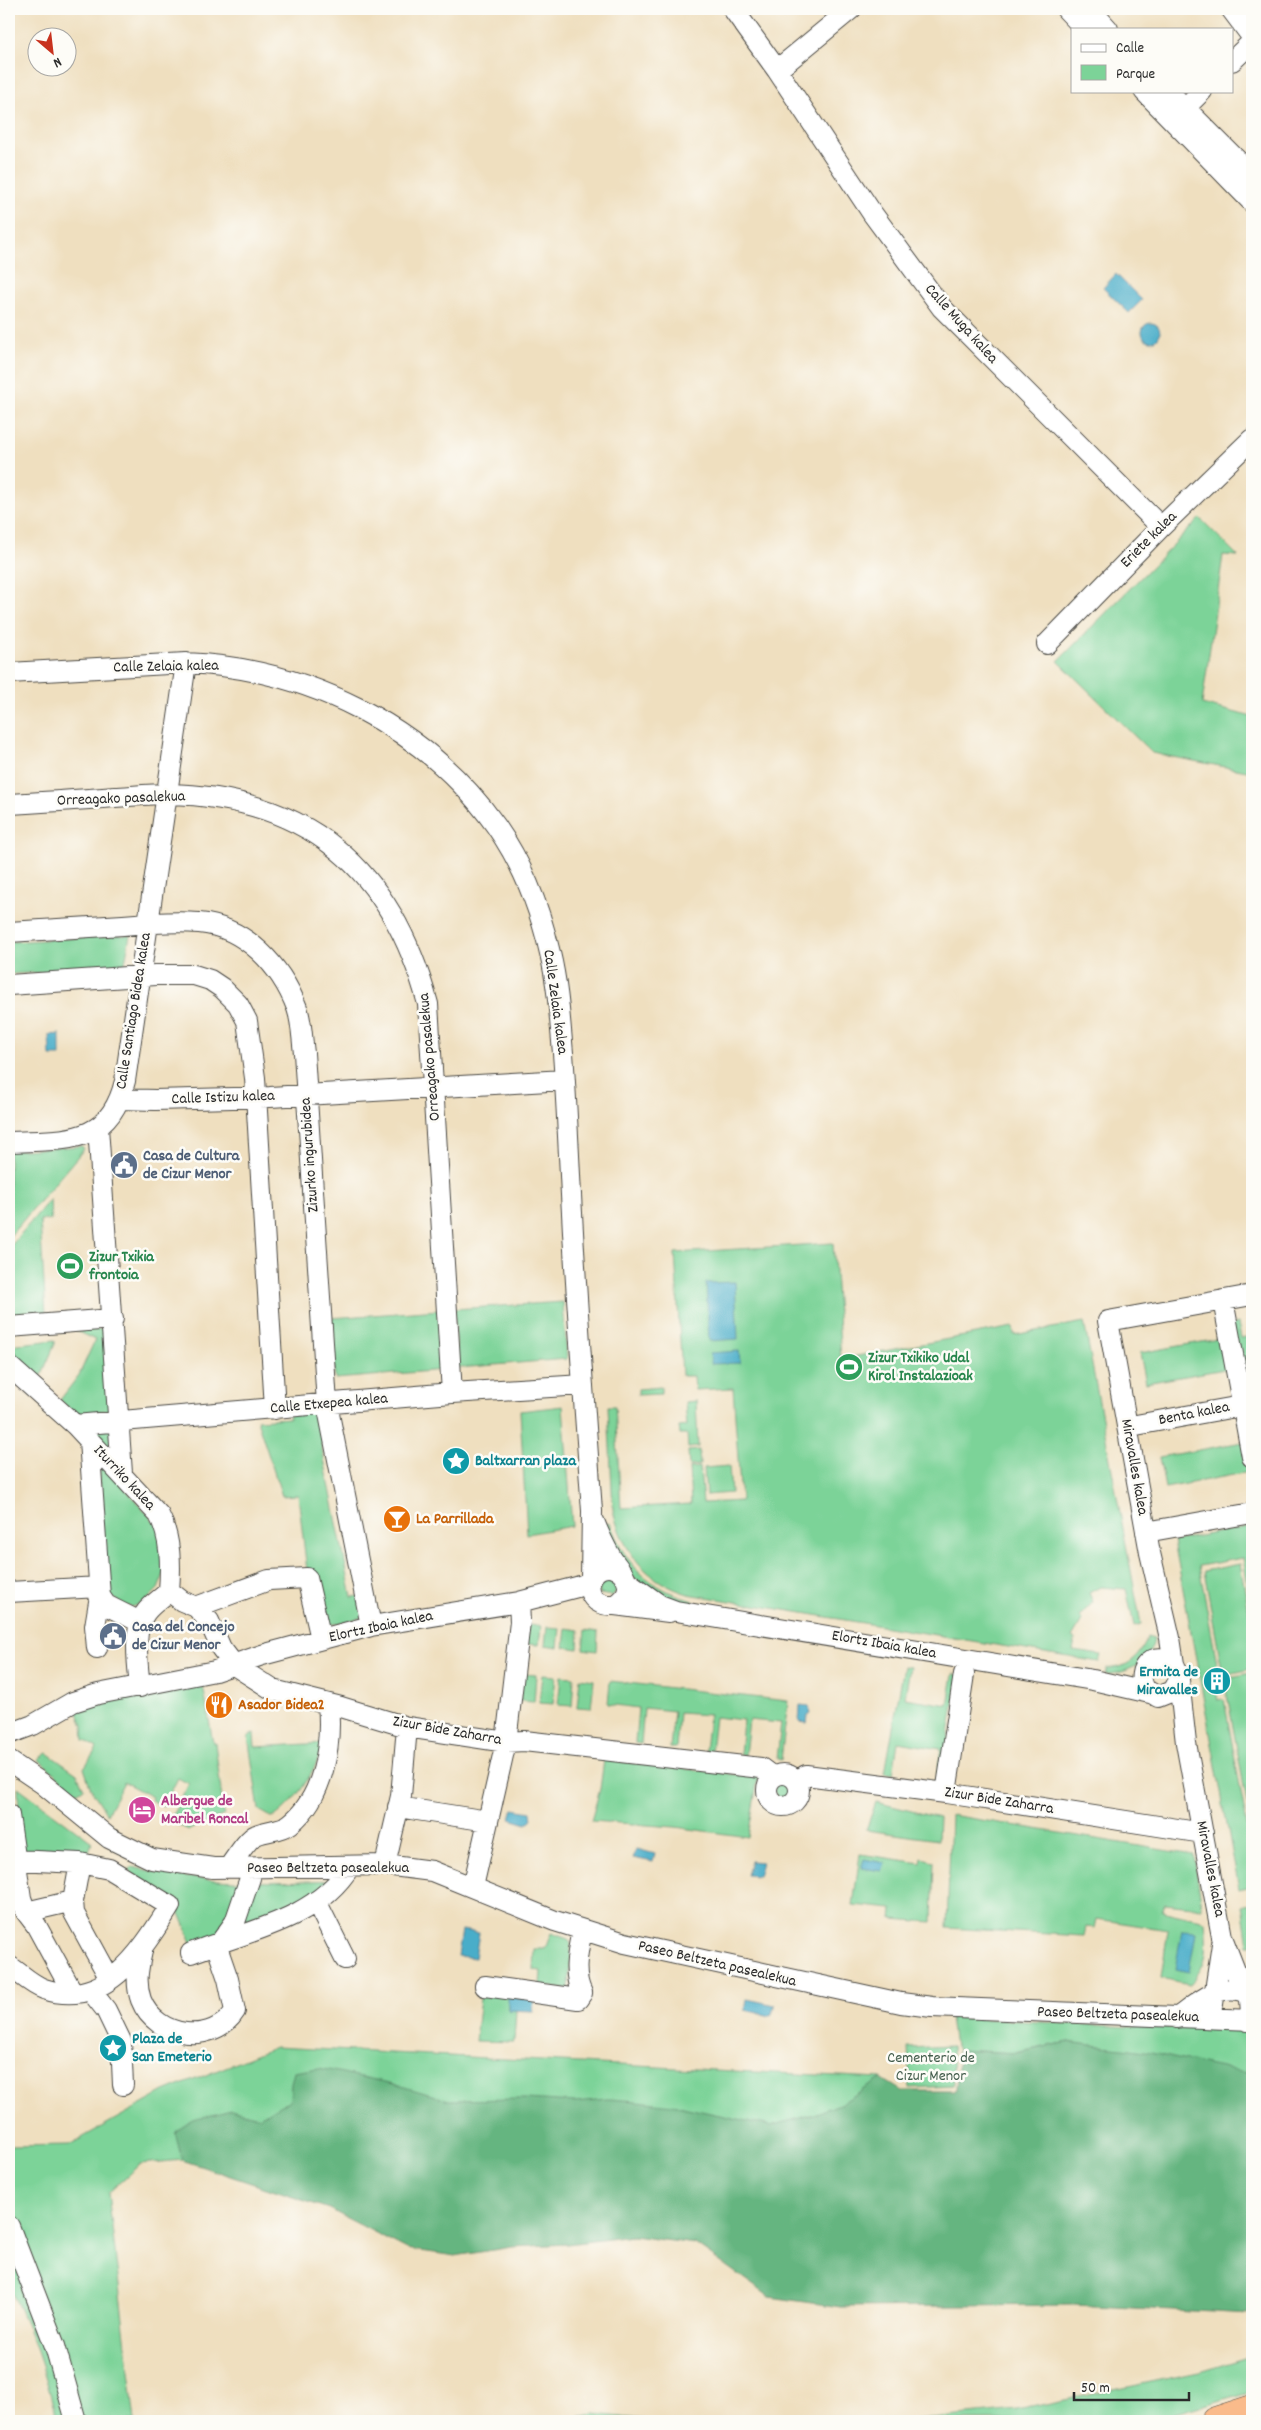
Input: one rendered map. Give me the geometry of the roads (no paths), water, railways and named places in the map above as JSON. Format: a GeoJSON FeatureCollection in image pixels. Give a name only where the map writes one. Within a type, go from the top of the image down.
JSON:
{"type":"FeatureCollection","features":[{"type":"Feature","properties":{"kind":"highway"},"geometry":{"type":"LineString","coordinates":[[1214,2421],[1252,2409]]}},
{"type":"Feature","properties":{"kind":"street"},"geometry":{"type":"LineString","coordinates":[[733,9],[777,70],[851,9]]}},
{"type":"Feature","properties":{"kind":"street"},"geometry":{"type":"LineString","coordinates":[[1066,9],[1084,28]]}},
{"type":"Feature","properties":{"kind":"street"},"geometry":{"type":"LineString","coordinates":[[1090,9],[1107,28]]}},
{"type":"Feature","properties":{"kind":"street"},"geometry":{"type":"LineString","coordinates":[[1232,9],[1252,37]]}},
{"type":"Feature","properties":{"kind":"street"},"geometry":{"type":"LineString","coordinates":[[1234,59],[1252,42]]}},
{"type":"Feature","properties":{"kind":"street","name":"Calle Muga kalea"},"geometry":{"type":"LineString","coordinates":[[777,70],[872,213],[942,308],[1161,527]]}},
{"type":"Feature","properties":{"kind":"street"},"geometry":{"type":"LineString","coordinates":[[1145,92],[1252,202]]}},
{"type":"Feature","properties":{"kind":"street"},"geometry":{"type":"LineString","coordinates":[[1169,92],[1252,175]]}},
{"type":"Feature","properties":{"kind":"street"},"geometry":{"type":"LineString","coordinates":[[1185,108],[1201,92]]}},
{"type":"Feature","properties":{"kind":"street","name":"Eriete kalea"},"geometry":{"type":"LineString","coordinates":[[1047,644],[1161,527],[1252,441]]}},
{"type":"Feature","properties":{"kind":"street","name":"Calle Zelaia kalea"},"geometry":{"type":"LineString","coordinates":[[9,673],[186,663],[215,664],[256,671],[302,684],[358,707],[422,749],[451,775],[496,827],[526,882],[544,931],[555,979],[565,1080],[592,1518],[590,1580]]}},
{"type":"Feature","properties":{"kind":"street","name":"Calle Santiago Bidea kalea"},"geometry":{"type":"LineString","coordinates":[[98,1127],[121,1099],[186,663]]}},
{"type":"Feature","properties":{"kind":"street","name":"Orreagako pasalekua"},"geometry":{"type":"LineString","coordinates":[[9,804],[167,794],[234,800],[260,807],[311,830],[359,868],[377,889],[394,915],[419,970],[428,1004],[452,1394]]}},
{"type":"Feature","properties":{"kind":"street","name":"Zizurko ingurubidea"},"geometry":{"type":"LineString","coordinates":[[9,932],[148,923],[200,924],[224,929],[237,935],[269,960],[287,987],[298,1010],[304,1053],[327,1404],[371,1626]]}},
{"type":"Feature","properties":{"kind":"street"},"geometry":{"type":"LineString","coordinates":[[9,985],[140,976],[194,975],[210,980],[230,994],[238,1004],[247,1021],[251,1040],[275,1409]]}},
{"type":"Feature","properties":{"kind":"street","name":"Calle Istizu kalea"},"geometry":{"type":"LineString","coordinates":[[121,1099],[155,1100],[306,1095],[565,1080]]}},
{"type":"Feature","properties":{"kind":"street"},"geometry":{"type":"LineString","coordinates":[[9,1142],[74,1138],[84,1136],[98,1127],[113,1319],[122,1473]]}},
{"type":"Feature","properties":{"kind":"street"},"geometry":{"type":"LineString","coordinates":[[1252,1294],[1223,1300],[1247,1404],[1252,1456]]}},
{"type":"Feature","properties":{"kind":"street","name":"Miravalles kalea"},"geometry":{"type":"LineString","coordinates":[[1223,1300],[1108,1321],[1146,1532],[1170,1638],[1186,1743],[1222,1937],[1236,1973],[1249,1992],[1252,2005],[1250,2020]]}},
{"type":"Feature","properties":{"kind":"street"},"geometry":{"type":"LineString","coordinates":[[9,1327],[113,1319]]}},
{"type":"Feature","properties":{"kind":"street","name":"Iturriko kalea"},"geometry":{"type":"LineString","coordinates":[[9,1366],[82,1433],[122,1473],[159,1515],[167,1529],[171,1571],[169,1591]]}},
{"type":"Feature","properties":{"kind":"street","name":"Calle Etxepea kalea"},"geometry":{"type":"LineString","coordinates":[[82,1433],[120,1421],[583,1385]]}},
{"type":"Feature","properties":{"kind":"street","name":"Benta kalea"},"geometry":{"type":"LineString","coordinates":[[1136,1425],[1247,1404]]}},
{"type":"Feature","properties":{"kind":"street"},"geometry":{"type":"LineString","coordinates":[[82,1433],[99,1591],[95,1626],[97,1648]]}},
{"type":"Feature","properties":{"kind":"street"},"geometry":{"type":"LineString","coordinates":[[1146,1532],[1252,1513]]}},
{"type":"Feature","properties":{"kind":"street","name":"Calle Zelaia kalea"},"geometry":{"type":"LineString","coordinates":[[592,1518],[606,1549],[625,1577]]}},
{"type":"Feature","properties":{"kind":"street"},"geometry":{"type":"LineString","coordinates":[[605,1567],[617,1568],[625,1577],[627,1593],[609,1605],[592,1597],[590,1580],[599,1569],[605,1567]]}},
{"type":"Feature","properties":{"kind":"street","name":"Elortz Ibaia kalea"},"geometry":{"type":"LineString","coordinates":[[625,1577],[660,1605],[676,1611]]}},
{"type":"Feature","properties":{"kind":"street"},"geometry":{"type":"LineString","coordinates":[[196,1607],[269,1580],[307,1578],[321,1639]]}},
{"type":"Feature","properties":{"kind":"street","name":"Elortz Ibaia kalea"},"geometry":{"type":"LineString","coordinates":[[234,1665],[371,1626],[525,1600],[577,1587],[590,1580]]}},
{"type":"Feature","properties":{"kind":"street"},"geometry":{"type":"LineString","coordinates":[[9,1592],[99,1591]]}},
{"type":"Feature","properties":{"kind":"street"},"geometry":{"type":"LineString","coordinates":[[99,1591],[106,1605],[140,1622]]}},
{"type":"Feature","properties":{"kind":"street"},"geometry":{"type":"LineString","coordinates":[[9,1734],[33,1725],[73,1702],[98,1694],[140,1687],[234,1665],[222,1648],[209,1622],[196,1607],[182,1601],[169,1591],[145,1612],[140,1622],[137,1652],[140,1687]]}},
{"type":"Feature","properties":{"kind":"street"},"geometry":{"type":"LineString","coordinates":[[473,1886],[506,1742],[520,1622],[525,1600]]}},
{"type":"Feature","properties":{"kind":"street","name":"Elortz Ibaia kalea"},"geometry":{"type":"LineString","coordinates":[[525,1600],[676,1611],[1093,1680],[1154,1695]]}},
{"type":"Feature","properties":{"kind":"street","name":"Miravalles kalea"},"geometry":{"type":"LineString","coordinates":[[1148,1663],[1161,1644],[1163,1612]]}},
{"type":"Feature","properties":{"kind":"street"},"geometry":{"type":"LineString","coordinates":[[1164,1658],[1176,1672],[1173,1690],[1154,1695],[1142,1684],[1140,1678],[1148,1663],[1164,1658]]}},
{"type":"Feature","properties":{"kind":"street","name":"Elortz Ibaia kalea"},"geometry":{"type":"LineString","coordinates":[[1093,1680],[1123,1678],[1148,1663]]}},
{"type":"Feature","properties":{"kind":"street","name":"Zizur Bide Zaharra"},"geometry":{"type":"LineString","coordinates":[[234,1665],[273,1690],[407,1727],[506,1742],[524,1741],[760,1768],[773,1777]]}},
{"type":"Feature","properties":{"kind":"street"},"geometry":{"type":"LineString","coordinates":[[946,1793],[964,1674]]}},
{"type":"Feature","properties":{"kind":"street","name":"Miravalles kalea"},"geometry":{"type":"LineString","coordinates":[[1154,1695],[1170,1708],[1186,1743]]}},
{"type":"Feature","properties":{"kind":"street","name":"Paseo Beltzeta pasealekua"},"geometry":{"type":"LineString","coordinates":[[229,1867],[254,1836],[288,1826],[304,1810],[319,1779],[329,1748],[328,1704]]}},
{"type":"Feature","properties":{"kind":"street"},"geometry":{"type":"LineString","coordinates":[[385,1865],[405,1764],[407,1727]]}},
{"type":"Feature","properties":{"kind":"street"},"geometry":{"type":"LineString","coordinates":[[9,1744],[34,1778]]}},
{"type":"Feature","properties":{"kind":"street"},"geometry":{"type":"LineString","coordinates":[[11,1770],[34,1778]]}},
{"type":"Feature","properties":{"kind":"street"},"geometry":{"type":"LineString","coordinates":[[783,1773],[794,1777],[797,1781],[798,1796],[791,1804],[781,1806],[768,1797],[767,1786],[773,1777],[783,1773]]}},
{"type":"Feature","properties":{"kind":"street","name":"Zizur Bide Zaharra"},"geometry":{"type":"LineString","coordinates":[[797,1781],[806,1775],[946,1793],[1203,1833]]}},
{"type":"Feature","properties":{"kind":"street","name":"Paseo Beltzeta pasealekua"},"geometry":{"type":"LineString","coordinates":[[34,1778],[109,1838],[152,1859],[213,1868],[385,1865],[432,1870],[582,1930],[625,1943],[901,2003],[942,2008],[1217,2019]]}},
{"type":"Feature","properties":{"kind":"street"},"geometry":{"type":"LineString","coordinates":[[398,1807],[488,1821]]}},
{"type":"Feature","properties":{"kind":"street"},"geometry":{"type":"LineString","coordinates":[[9,1815],[21,1898],[26,1912],[82,1992],[106,2010],[120,2041],[123,2085]]}},
{"type":"Feature","properties":{"kind":"street"},"geometry":{"type":"LineString","coordinates":[[109,1838],[109,1869]]}},
{"type":"Feature","properties":{"kind":"street"},"geometry":{"type":"LineString","coordinates":[[9,1966],[44,1989],[82,1992],[110,1979],[123,1970],[142,1950],[170,1906],[109,1869],[80,1863],[16,1860]]}},
{"type":"Feature","properties":{"kind":"street"},"geometry":{"type":"LineString","coordinates":[[80,1863],[73,1901],[74,1913],[110,1979]]}},
{"type":"Feature","properties":{"kind":"street"},"geometry":{"type":"LineString","coordinates":[[191,1953],[289,1919],[340,1884],[350,1866]]}},
{"type":"Feature","properties":{"kind":"street"},"geometry":{"type":"LineString","coordinates":[[142,1950],[136,1976],[141,2000],[149,2014],[163,2025],[191,2035],[221,2025],[229,2020],[236,2011],[228,1979],[217,1948],[235,1922],[250,1878]]}},
{"type":"Feature","properties":{"kind":"street"},"geometry":{"type":"LineString","coordinates":[[26,1912],[73,1901]]}},
{"type":"Feature","properties":{"kind":"street"},"geometry":{"type":"LineString","coordinates":[[316,1901],[345,1958]]}},
{"type":"Feature","properties":{"kind":"street"},"geometry":{"type":"LineString","coordinates":[[485,1986],[578,1999],[582,1993],[577,1982],[576,1965],[582,1930]]}},
{"type":"Feature","properties":{"kind":"street","name":"Miravalles kalea"},"geometry":{"type":"LineString","coordinates":[[1217,2019],[1213,2010],[1214,1992],[1221,1964],[1222,1937]]}},
{"type":"Feature","properties":{"kind":"street"},"geometry":{"type":"LineString","coordinates":[[1177,2018],[1214,1992],[1234,1988],[1249,1992]]}},
{"type":"Feature","properties":{"kind":"street"},"geometry":{"type":"LineString","coordinates":[[1217,2019],[1250,2020]]}},
{"type":"Feature","properties":{"kind":"street"},"geometry":{"type":"LineString","coordinates":[[9,2226],[55,2346],[76,2421]]}},
{"type":"Feature","properties":{"kind":"water"},"geometry":{"type":"Polygon","coordinates":[[[1116,274],[1142,300],[1129,313],[1103,288],[1116,274]]]}},
{"type":"Feature","properties":{"kind":"water"},"geometry":{"type":"Polygon","coordinates":[[[1151,323],[1157,326],[1160,332],[1157,338],[1151,341],[1145,338],[1142,332],[1145,326],[1151,323]]]}},
{"type":"Feature","properties":{"kind":"water"},"geometry":{"type":"Polygon","coordinates":[[[60,1034],[60,1056],[50,1056],[49,1035],[60,1034]]]}},
{"type":"Feature","properties":{"kind":"water"},"geometry":{"type":"Polygon","coordinates":[[[735,1282],[738,1339],[709,1341],[706,1283],[735,1282]]]}},
{"type":"Feature","properties":{"kind":"water"},"geometry":{"type":"Polygon","coordinates":[[[739,1351],[740,1363],[711,1364],[710,1353],[739,1351]]]}},
{"type":"Feature","properties":{"kind":"water"},"geometry":{"type":"Polygon","coordinates":[[[800,1705],[809,1706],[811,1714],[808,1716],[807,1723],[799,1722],[800,1705]]]}},
{"type":"Feature","properties":{"kind":"water"},"geometry":{"type":"Polygon","coordinates":[[[513,1809],[531,1812],[532,1820],[527,1824],[510,1819],[513,1809]]]}},
{"type":"Feature","properties":{"kind":"water"},"geometry":{"type":"Polygon","coordinates":[[[637,1849],[655,1854],[653,1862],[633,1858],[637,1849]]]}},
{"type":"Feature","properties":{"kind":"water"},"geometry":{"type":"Polygon","coordinates":[[[864,1859],[885,1863],[882,1871],[861,1868],[864,1859]]]}},
{"type":"Feature","properties":{"kind":"water"},"geometry":{"type":"Polygon","coordinates":[[[751,1861],[762,1862],[758,1876],[747,1875],[751,1861]]]}},
{"type":"Feature","properties":{"kind":"water"},"geometry":{"type":"Polygon","coordinates":[[[462,1930],[479,1933],[475,1958],[458,1956],[462,1930]]]}},
{"type":"Feature","properties":{"kind":"water"},"geometry":{"type":"Polygon","coordinates":[[[1182,1931],[1196,1932],[1189,1972],[1175,1969],[1182,1931]]]}},
{"type":"Feature","properties":{"kind":"water"},"geometry":{"type":"Polygon","coordinates":[[[508,1997],[534,1999],[533,2011],[508,2010],[508,1997]]]}},
{"type":"Feature","properties":{"kind":"water"},"geometry":{"type":"Polygon","coordinates":[[[747,1999],[775,2005],[771,2016],[745,2010],[747,1999]]]}},
{"type":"Feature","properties":{"kind":"place","name":"Casa de Cultura de Cizur Menor"},"geometry":{"type":"Point","coordinates":[124,1165]}},
{"type":"Feature","properties":{"kind":"place","name":"Zizur Txikia frontoia"},"geometry":{"type":"Point","coordinates":[70,1266]}},
{"type":"Feature","properties":{"kind":"place","name":"Zizur Txikiko Udal Kirol Instalazioak"},"geometry":{"type":"Point","coordinates":[849,1367]}},
{"type":"Feature","properties":{"kind":"place","name":"Baltxarran plaza"},"geometry":{"type":"Point","coordinates":[456,1461]}},
{"type":"Feature","properties":{"kind":"place","name":"La Parrillada"},"geometry":{"type":"Point","coordinates":[397,1519]}},
{"type":"Feature","properties":{"kind":"place","name":"Casa del Concejo de Cizur Menor"},"geometry":{"type":"Point","coordinates":[113,1636]}},
{"type":"Feature","properties":{"kind":"place","name":"Ermita de Miravalles"},"geometry":{"type":"Point","coordinates":[1217,1681]}},
{"type":"Feature","properties":{"kind":"place","name":"Asador Bidea2"},"geometry":{"type":"Point","coordinates":[219,1705]}},
{"type":"Feature","properties":{"kind":"place","name":"Albergue de Maribel Roncal"},"geometry":{"type":"Point","coordinates":[142,1810]}},
{"type":"Feature","properties":{"kind":"place","name":"Plaza de San Emeterio"},"geometry":{"type":"Point","coordinates":[113,2048]}},
{"type":"Feature","properties":{"kind":"park label","name":"Cementerio de Cizur Menor"},"geometry":{"type":"Point","coordinates":[931,2067]}}]}
